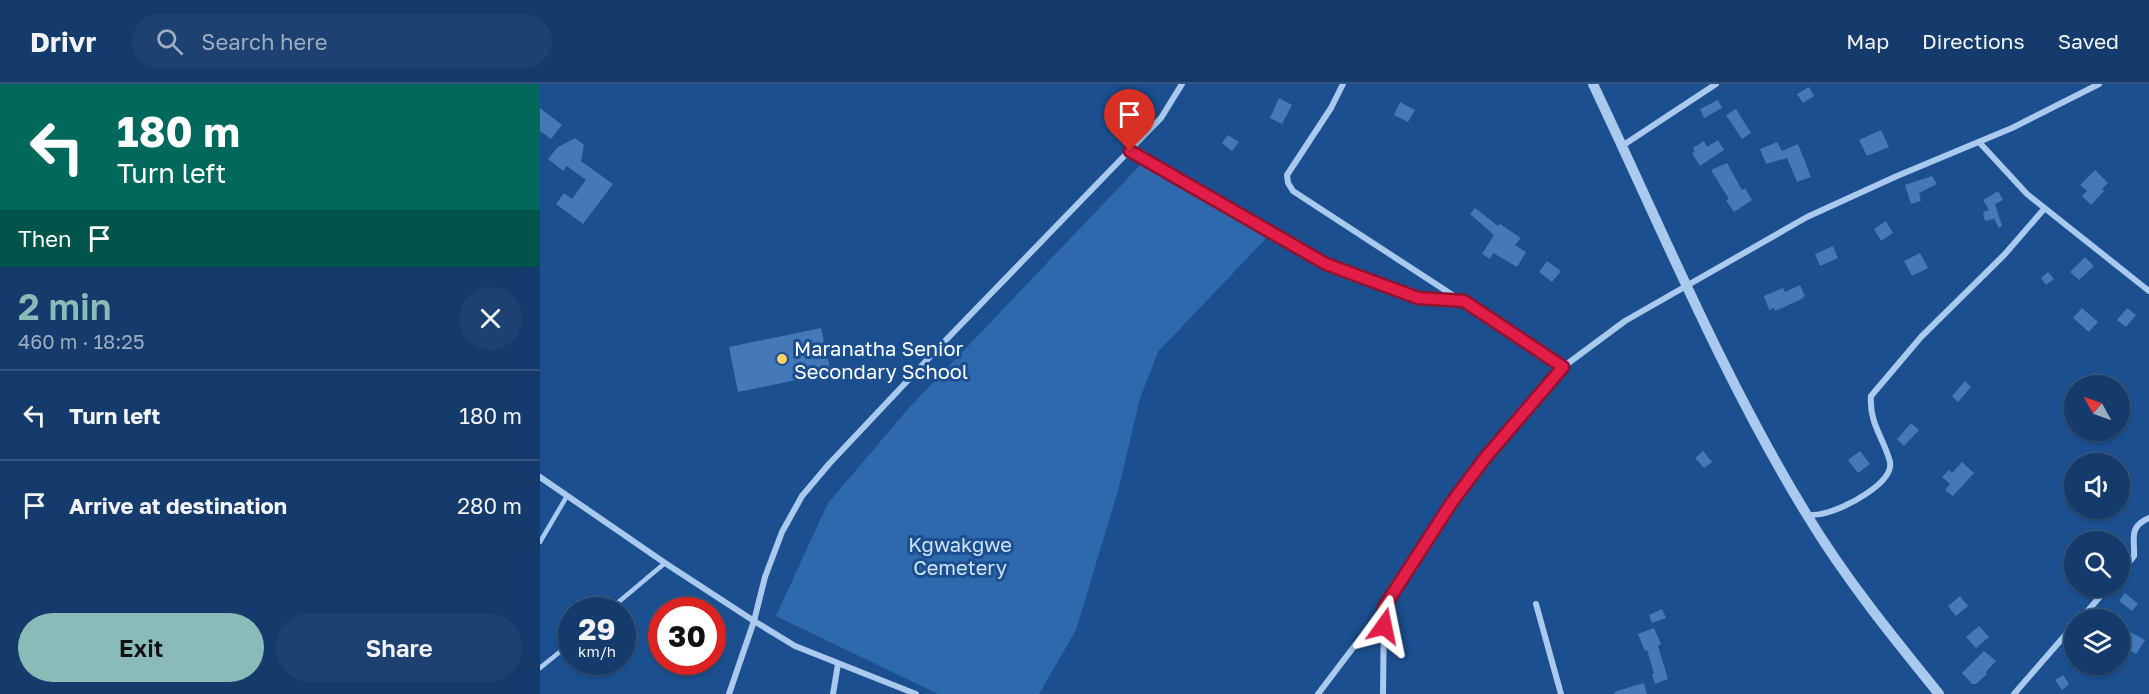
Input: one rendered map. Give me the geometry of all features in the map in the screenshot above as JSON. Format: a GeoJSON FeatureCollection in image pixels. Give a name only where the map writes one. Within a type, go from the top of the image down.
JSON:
{"type":"FeatureCollection","features":[{"type":"Feature","properties":{"kind":"street"},"geometry":{"type":"LineString","coordinates":[[729,694],[754,621],[765,576],[782,532],[802,496],[927,359],[1161,118],[1182,84]]}},
{"type":"Feature","properties":{"kind":"street"},"geometry":{"type":"LineString","coordinates":[[1343,84],[1331,108],[1287,175],[1288,183],[1293,191],[1563,367]]}},
{"type":"Feature","properties":{"kind":"street"},"geometry":{"type":"LineString","coordinates":[[1593,84],[1686,285],[1764,442],[1841,568],[1939,694]]}},
{"type":"Feature","properties":{"kind":"street"},"geometry":{"type":"LineString","coordinates":[[1622,146],[1716,84]]}},
{"type":"Feature","properties":{"kind":"street"},"geometry":{"type":"LineString","coordinates":[[1318,694],[1384,607],[1452,502],[1485,458],[1563,367],[1625,321],[1807,217],[2012,128],[2099,84]]}},
{"type":"Feature","properties":{"kind":"street"},"geometry":{"type":"LineString","coordinates":[[1979,142],[2044,209],[2149,291]]}},
{"type":"Feature","properties":{"kind":"street"},"geometry":{"type":"LineString","coordinates":[[1807,515],[1842,508],[1887,478],[1891,470],[1889,460],[1877,432],[1870,408],[1870,396],[1921,337],[2005,254],[2044,209]]}},
{"type":"Feature","properties":{"kind":"street"},"geometry":{"type":"LineString","coordinates":[[540,477],[665,563],[795,646],[916,694]]}},
{"type":"Feature","properties":{"kind":"street"},"geometry":{"type":"LineString","coordinates":[[2130,561],[2134,556],[2133,544],[2136,529],[2141,522],[2149,518]]}},
{"type":"Feature","properties":{"kind":"street"},"geometry":{"type":"LineString","coordinates":[[2089,609],[2100,597]]}},
{"type":"Feature","properties":{"kind":"street"},"geometry":{"type":"LineString","coordinates":[[1536,604],[1561,694]]}},
{"type":"Feature","properties":{"kind":"street"},"geometry":{"type":"LineString","coordinates":[[1383,694],[1384,607]]}},
{"type":"Feature","properties":{"kind":"street"},"geometry":{"type":"LineString","coordinates":[[2014,694],[2064,637]]}},
{"type":"Feature","properties":{"kind":"street"},"geometry":{"type":"LineString","coordinates":[[833,694],[838,664]]}},
{"type":"Feature","properties":{"kind":"lane"},"geometry":{"type":"LineString","coordinates":[[1130,151],[1326,264],[1418,298],[1464,301]]}},
{"type":"Feature","properties":{"kind":"lane"},"geometry":{"type":"LineString","coordinates":[[540,542],[567,496]]}},
{"type":"Feature","properties":{"kind":"lane"},"geometry":{"type":"LineString","coordinates":[[624,597],[665,563]]}},
{"type":"Feature","properties":{"kind":"lane"},"geometry":{"type":"LineString","coordinates":[[540,668],[558,653]]}},
{"type":"Feature","properties":{"kind":"green space","name":"Kgwakgwe Cemetery"},"geometry":{"type":"Polygon","coordinates":[[[1145,160],[1271,233],[1158,352],[1140,398],[1119,487],[1076,630],[1039,694],[938,694],[776,616],[828,503],[908,409],[1145,160]]]}},
{"type":"Feature","properties":{"kind":"building"},"geometry":{"type":"Polygon","coordinates":[[[1809,87],[1814,96],[1803,103],[1797,94],[1809,87]]]}},
{"type":"Feature","properties":{"kind":"building"},"geometry":{"type":"Polygon","coordinates":[[[1279,98],[1292,105],[1282,124],[1270,118],[1279,98]]]}},
{"type":"Feature","properties":{"kind":"building"},"geometry":{"type":"Polygon","coordinates":[[[1718,100],[1722,108],[1704,118],[1700,109],[1718,100]]]}},
{"type":"Feature","properties":{"kind":"building"},"geometry":{"type":"Polygon","coordinates":[[[1400,102],[1415,110],[1408,122],[1394,115],[1400,102]]]}},
{"type":"Feature","properties":{"kind":"building"},"geometry":{"type":"Polygon","coordinates":[[[540,108],[562,125],[551,139],[540,131],[540,108]]]}},
{"type":"Feature","properties":{"kind":"building"},"geometry":{"type":"Polygon","coordinates":[[[1736,109],[1751,133],[1742,139],[1726,115],[1736,109]]]}},
{"type":"Feature","properties":{"kind":"building"},"geometry":{"type":"Polygon","coordinates":[[[1881,130],[1889,147],[1867,156],[1859,140],[1881,130]]]}},
{"type":"Feature","properties":{"kind":"building"},"geometry":{"type":"Polygon","coordinates":[[[1228,135],[1239,142],[1232,151],[1222,143],[1228,135]]]}},
{"type":"Feature","properties":{"kind":"building"},"geometry":{"type":"Polygon","coordinates":[[[575,138],[584,145],[581,161],[613,184],[583,224],[556,204],[564,193],[572,199],[586,180],[567,166],[563,171],[548,159],[558,147],[575,138]]]}},
{"type":"Feature","properties":{"kind":"building"},"geometry":{"type":"Polygon","coordinates":[[[1718,140],[1724,150],[1700,166],[1692,153],[1695,152],[1693,148],[1704,141],[1707,147],[1718,140]]]}},
{"type":"Feature","properties":{"kind":"building"},"geometry":{"type":"Polygon","coordinates":[[[1777,142],[1782,151],[1798,144],[1811,177],[1797,182],[1787,158],[1766,164],[1760,149],[1777,142]]]}},
{"type":"Feature","properties":{"kind":"building"},"geometry":{"type":"Polygon","coordinates":[[[1727,163],[1742,190],[1745,188],[1752,200],[1734,212],[1726,200],[1729,199],[1711,170],[1727,163]]]}},
{"type":"Feature","properties":{"kind":"building"},"geometry":{"type":"Polygon","coordinates":[[[2095,170],[2108,183],[2091,205],[2082,196],[2087,191],[2080,185],[2095,170]]]}},
{"type":"Feature","properties":{"kind":"building"},"geometry":{"type":"Polygon","coordinates":[[[1932,176],[1937,184],[1919,193],[1921,201],[1911,204],[1905,185],[1932,176]]]}},
{"type":"Feature","properties":{"kind":"building"},"geometry":{"type":"Polygon","coordinates":[[[1998,191],[2003,200],[1995,204],[2002,226],[1999,228],[1994,219],[1985,221],[1983,212],[1989,210],[1983,200],[1998,191]]]}},
{"type":"Feature","properties":{"kind":"building"},"geometry":{"type":"Polygon","coordinates":[[[1475,208],[1498,226],[1500,224],[1521,238],[1515,245],[1526,252],[1517,267],[1493,253],[1490,259],[1482,254],[1494,235],[1470,214],[1475,208]]]}},
{"type":"Feature","properties":{"kind":"building"},"geometry":{"type":"Polygon","coordinates":[[[1886,221],[1893,233],[1881,241],[1874,229],[1886,221]]]}},
{"type":"Feature","properties":{"kind":"building"},"geometry":{"type":"Polygon","coordinates":[[[1833,246],[1838,258],[1820,266],[1815,254],[1833,246]]]}},
{"type":"Feature","properties":{"kind":"building"},"geometry":{"type":"Polygon","coordinates":[[[1920,253],[1928,268],[1912,276],[1904,261],[1920,253]]]}},
{"type":"Feature","properties":{"kind":"building"},"geometry":{"type":"Polygon","coordinates":[[[2085,257],[2094,266],[2079,280],[2070,272],[2085,257]]]}},
{"type":"Feature","properties":{"kind":"building"},"geometry":{"type":"Polygon","coordinates":[[[1547,261],[1561,271],[1552,282],[1539,272],[1547,261]]]}},
{"type":"Feature","properties":{"kind":"building"},"geometry":{"type":"Polygon","coordinates":[[[2048,272],[2054,279],[2046,285],[2041,278],[2048,272]]]}},
{"type":"Feature","properties":{"kind":"building"},"geometry":{"type":"Polygon","coordinates":[[[1800,285],[1804,298],[1775,311],[1774,308],[1769,310],[1764,296],[1783,288],[1785,292],[1800,285]]]}},
{"type":"Feature","properties":{"kind":"building"},"geometry":{"type":"Polygon","coordinates":[[[2082,308],[2098,322],[2089,332],[2073,318],[2082,308]]]}},
{"type":"Feature","properties":{"kind":"building"},"geometry":{"type":"Polygon","coordinates":[[[2127,308],[2136,315],[2126,327],[2117,320],[2127,308]]]}},
{"type":"Feature","properties":{"kind":"building"},"geometry":{"type":"Polygon","coordinates":[[[821,328],[831,373],[738,392],[729,347],[821,328]]]}},
{"type":"Feature","properties":{"kind":"building"},"geometry":{"type":"Polygon","coordinates":[[[1965,381],[1971,387],[1958,402],[1952,396],[1965,381]]]}},
{"type":"Feature","properties":{"kind":"building"},"geometry":{"type":"Polygon","coordinates":[[[1911,423],[1919,430],[1904,446],[1897,439],[1911,423]]]}},
{"type":"Feature","properties":{"kind":"building"},"geometry":{"type":"Polygon","coordinates":[[[1703,451],[1712,462],[1704,468],[1695,458],[1703,451]]]}},
{"type":"Feature","properties":{"kind":"building"},"geometry":{"type":"Polygon","coordinates":[[[1860,451],[1870,464],[1858,473],[1848,460],[1860,451]]]}},
{"type":"Feature","properties":{"kind":"building"},"geometry":{"type":"Polygon","coordinates":[[[1962,462],[1974,473],[1953,496],[1945,490],[1950,484],[1942,477],[1949,470],[1952,473],[1962,462]]]}},
{"type":"Feature","properties":{"kind":"building"},"geometry":{"type":"Polygon","coordinates":[[[1960,596],[1968,606],[1956,616],[1948,606],[1960,596]]]}},
{"type":"Feature","properties":{"kind":"building"},"geometry":{"type":"Polygon","coordinates":[[[2122,597],[2130,597],[2138,604],[2132,611],[2119,601],[2122,597]]]}},
{"type":"Feature","properties":{"kind":"building"},"geometry":{"type":"Polygon","coordinates":[[[1662,609],[1666,618],[1652,623],[1649,615],[1662,609]]]}},
{"type":"Feature","properties":{"kind":"building"},"geometry":{"type":"Polygon","coordinates":[[[1979,626],[1989,637],[1976,648],[1966,637],[1979,626]]]}},
{"type":"Feature","properties":{"kind":"building"},"geometry":{"type":"Polygon","coordinates":[[[1654,628],[1661,644],[1658,646],[1668,679],[1655,684],[1647,650],[1645,651],[1638,634],[1654,628]]]}},
{"type":"Feature","properties":{"kind":"building"},"geometry":{"type":"Polygon","coordinates":[[[2130,632],[2145,640],[2136,654],[2130,650],[2130,632]]]}},
{"type":"Feature","properties":{"kind":"building"},"geometry":{"type":"Polygon","coordinates":[[[1984,651],[1996,661],[1986,672],[1987,674],[1976,684],[1972,684],[1962,673],[1984,651]]]}},
{"type":"Feature","properties":{"kind":"building"},"geometry":{"type":"Polygon","coordinates":[[[2063,675],[2069,684],[2062,690],[2055,680],[2063,675]]]}},
{"type":"Feature","properties":{"kind":"building"},"geometry":{"type":"Polygon","coordinates":[[[1644,683],[1647,694],[1615,694],[1614,692],[1644,683]]]}},
{"type":"Feature","properties":{"kind":"place","name":"Maranatha Senior Secondary School"},"geometry":{"type":"Point","coordinates":[782,359]}},
{"type":"Feature","properties":{"kind":"route"},"geometry":{"type":"LineString","coordinates":[[1130,151],[1326,264],[1418,298],[1464,301],[1563,367],[1524,409],[1452,502],[1384,607],[1384,626]]}}]}
